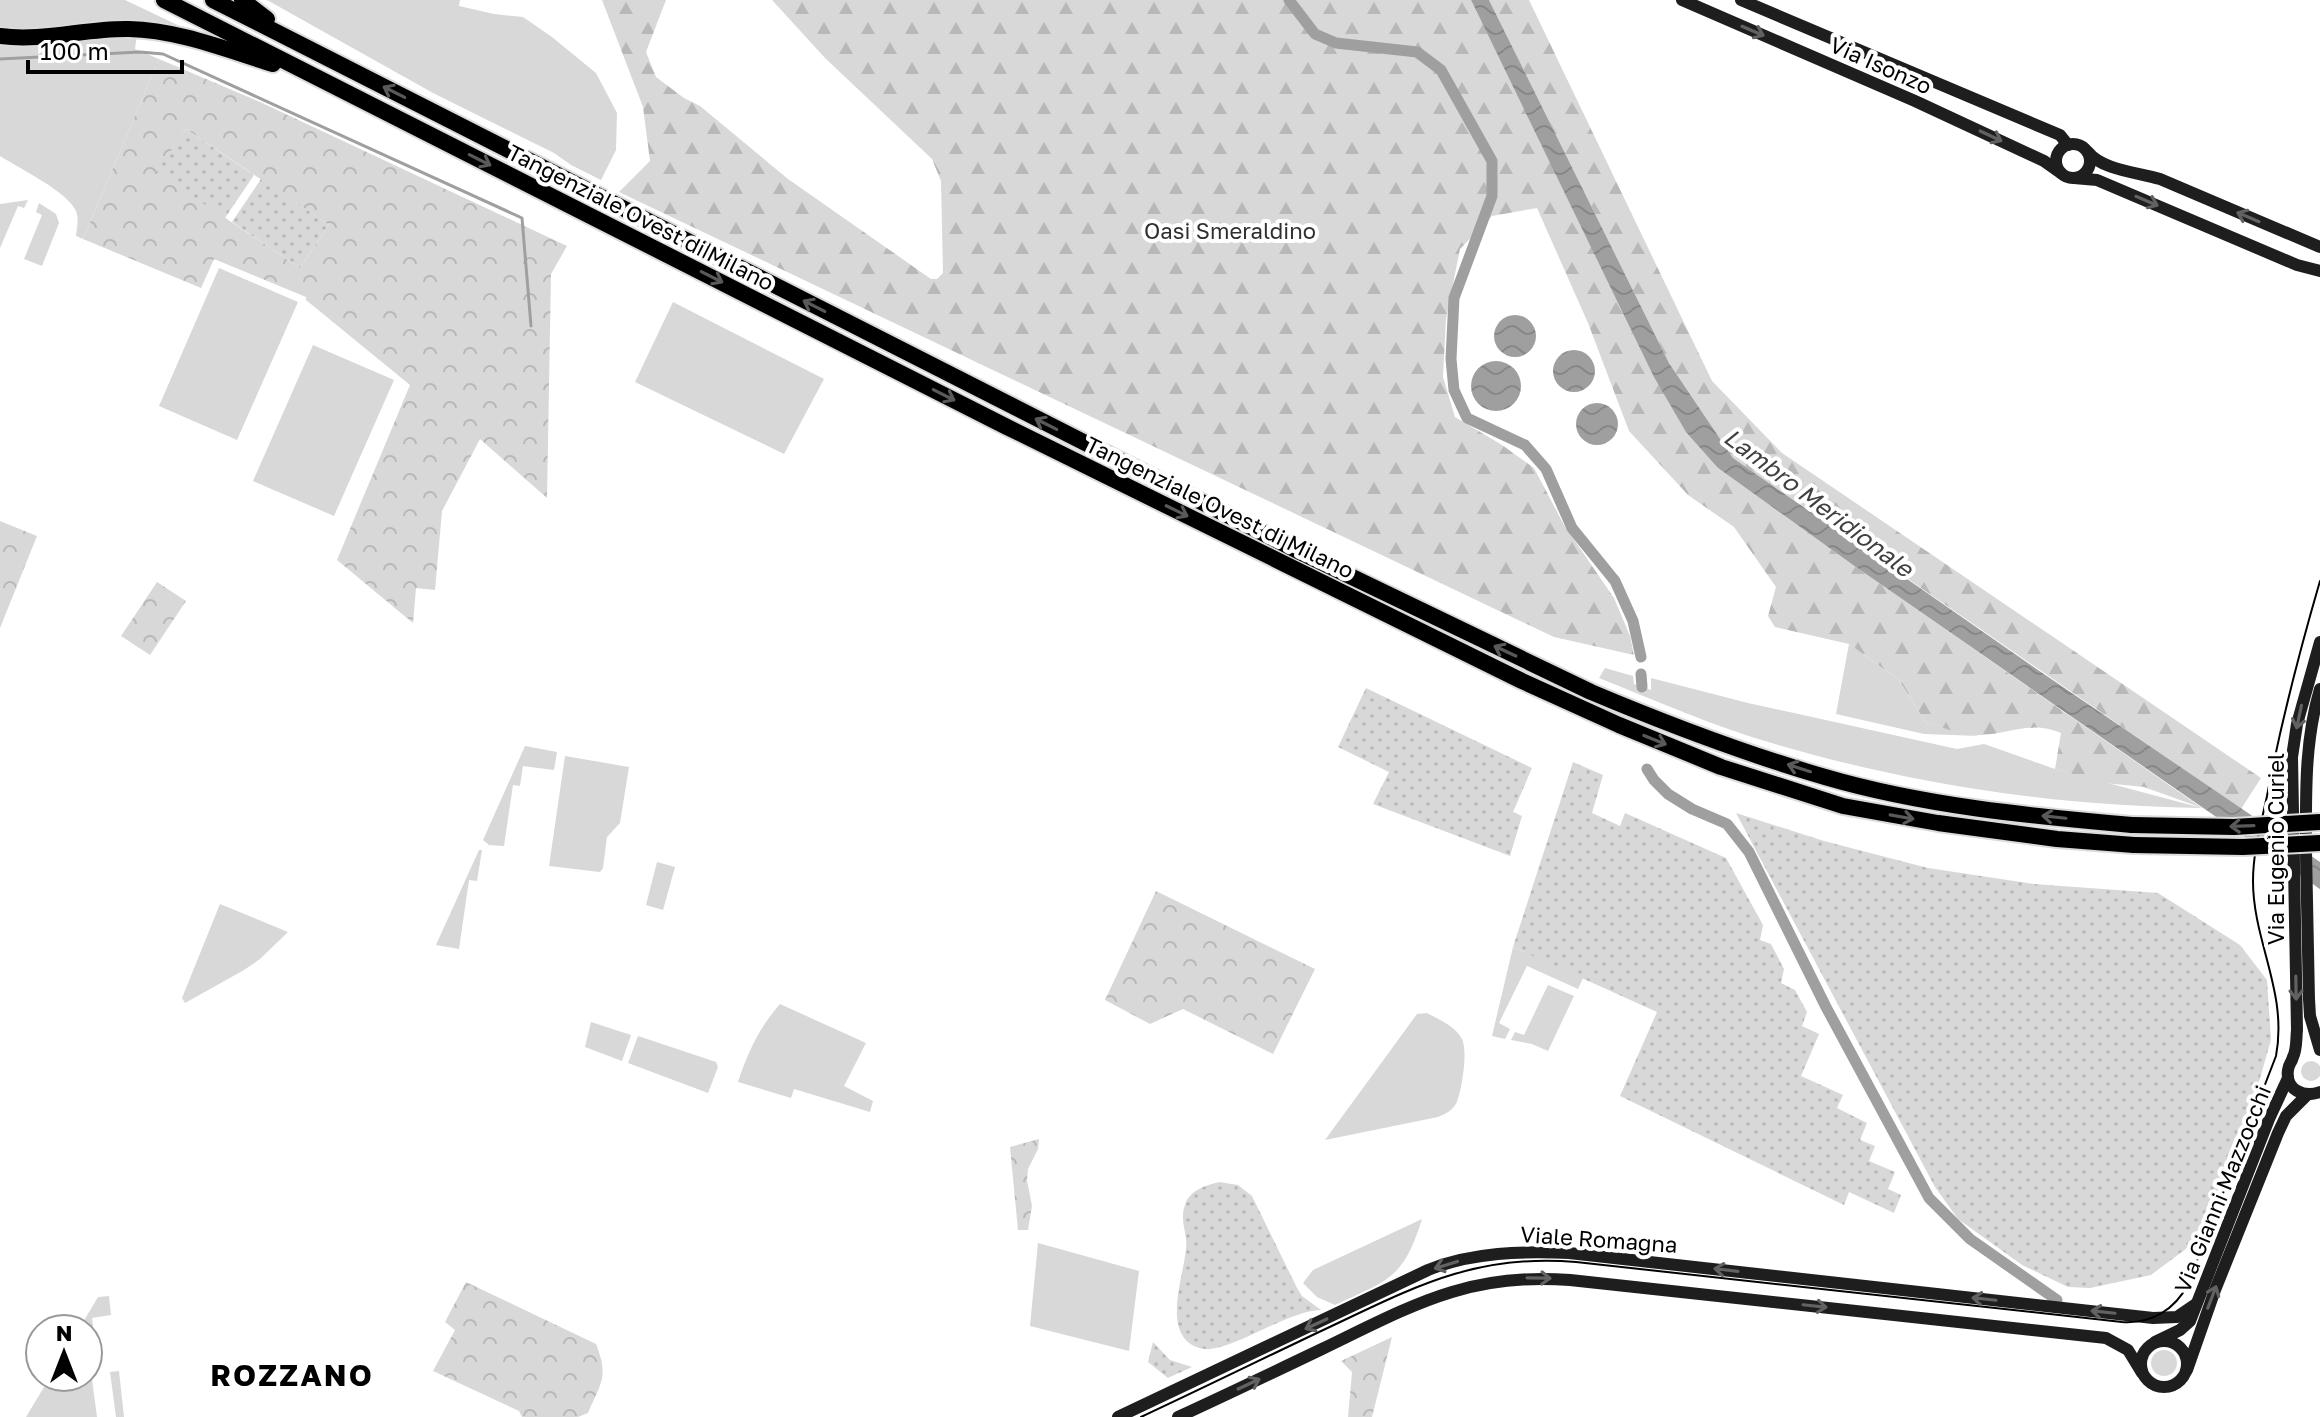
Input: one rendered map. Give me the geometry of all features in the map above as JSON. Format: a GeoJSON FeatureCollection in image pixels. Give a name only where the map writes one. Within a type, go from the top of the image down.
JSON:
{"type":"FeatureCollection","features":[{"type":"Feature","properties":{"kind":"highway","name":"Tangenziale Ovest di Milano"},"geometry":{"type":"LineString","coordinates":[[164,0],[1005,426],[1575,706],[1721,767],[1843,806],[2057,839],[2134,845],[2243,847],[2320,843]]}},
{"type":"Feature","properties":{"kind":"highway","name":"Tangenziale Ovest di Milano"},"geometry":{"type":"LineString","coordinates":[[213,0],[1271,538],[1638,712],[1827,778],[1993,810],[2132,825],[2234,827],[2320,822]]}},
{"type":"Feature","properties":{"kind":"highway"},"geometry":{"type":"LineString","coordinates":[[242,0],[304,46]]}},
{"type":"Feature","properties":{"kind":"highway"},"geometry":{"type":"LineString","coordinates":[[0,36],[41,37],[129,29],[151,31],[314,75]]}},
{"type":"Feature","properties":{"kind":"main road","name":"Via Isonzo"},"geometry":{"type":"LineString","coordinates":[[1682,0],[1915,101],[2044,161],[2067,176],[2097,180],[2297,265],[2320,271]]}},
{"type":"Feature","properties":{"kind":"main road","name":"Via Isonzo"},"geometry":{"type":"LineString","coordinates":[[1741,0],[2060,135],[2068,145]]}},
{"type":"Feature","properties":{"kind":"main road"},"geometry":{"type":"LineString","coordinates":[[2088,152],[2090,167],[2083,175],[2067,176],[2057,157],[2068,145],[2079,145],[2088,152],[2098,163],[2105,166],[2160,179],[2320,247]]}},
{"type":"Feature","properties":{"kind":"main road","name":"Via Isonzo"},"geometry":{"type":"LineString","coordinates":[[2297,265],[2320,263]]}},
{"type":"Feature","properties":{"kind":"main road","name":"Via Eugenio Curiel"},"geometry":{"type":"LineString","coordinates":[[2288,1078],[2297,1030],[2301,915],[2299,799],[2292,757],[2297,724],[2320,642]]}},
{"type":"Feature","properties":{"kind":"main road","name":"Via Eugenio Curiel"},"geometry":{"type":"LineString","coordinates":[[2299,799],[2310,725],[2320,689]]}},
{"type":"Feature","properties":{"kind":"main road","name":"Via Eugenio Curiel"},"geometry":{"type":"LineString","coordinates":[[2301,915],[2310,1016],[2320,1052]]}},
{"type":"Feature","properties":{"kind":"main road"},"geometry":{"type":"LineString","coordinates":[[2293,1059],[2306,1052],[2320,1052]]}},
{"type":"Feature","properties":{"kind":"main road"},"geometry":{"type":"LineString","coordinates":[[2288,1078],[2295,1090],[2313,1094]]}},
{"type":"Feature","properties":{"kind":"main road","name":"Via Gianni Mazzocchi"},"geometry":{"type":"LineString","coordinates":[[2155,1342],[2190,1321],[2288,1078]]}},
{"type":"Feature","properties":{"kind":"main road","name":"Via Gianni Mazzocchi"},"geometry":{"type":"LineString","coordinates":[[2187,1370],[2201,1326],[2278,1133],[2286,1116],[2313,1094]]}},
{"type":"Feature","properties":{"kind":"main road","name":"Viale Romagna"},"geometry":{"type":"LineString","coordinates":[[1118,1417],[1428,1270],[1462,1260],[1509,1253],[1569,1253],[2168,1319],[2183,1314],[2196,1304]]}},
{"type":"Feature","properties":{"kind":"main road","name":"Viale Romagna"},"geometry":{"type":"LineString","coordinates":[[1178,1417],[1419,1303],[1496,1280],[1570,1280],[2114,1340],[2132,1353],[2142,1373]]}},
{"type":"Feature","properties":{"kind":"main road"},"geometry":{"type":"LineString","coordinates":[[2169,1341],[2180,1346],[2187,1358],[2187,1370],[2178,1383],[2165,1387],[2153,1384],[2142,1373],[2142,1355],[2155,1342],[2169,1341]]}},
{"type":"Feature","properties":{"kind":"green space"},"geometry":{"type":"Polygon","coordinates":[[[0,0],[125,0],[186,29],[0,30],[0,0]]]}},
{"type":"Feature","properties":{"kind":"green space"},"geometry":{"type":"Polygon","coordinates":[[[267,0],[460,0],[459,6],[523,17],[596,73],[617,113],[616,150],[601,180],[433,93],[267,0]]]}},
{"type":"Feature","properties":{"kind":"green space","name":"Oasi Smeraldino"},"geometry":{"type":"Polygon","coordinates":[[[602,0],[666,0],[646,52],[656,77],[700,106],[788,179],[931,279],[937,279],[943,273],[941,181],[932,159],[825,58],[772,0],[1471,0],[1579,219],[1718,468],[2202,808],[2144,787],[2104,783],[2055,769],[2061,733],[2050,729],[2030,728],[1974,735],[1926,723],[1899,680],[1849,644],[1775,627],[1768,616],[1776,587],[1734,527],[1688,495],[1629,431],[1588,323],[1537,208],[1492,216],[1460,249],[1446,319],[1443,377],[1455,417],[1534,468],[1564,525],[1614,598],[1630,636],[1634,655],[1554,637],[619,192],[650,161],[643,107],[602,0]]]}},
{"type":"Feature","properties":{"kind":"green space"},"geometry":{"type":"Polygon","coordinates":[[[1489,0],[1529,0],[1712,381],[1782,453],[2261,778],[2241,809],[1733,458],[1669,363],[1489,0]]]}},
{"type":"Feature","properties":{"kind":"green space"},"geometry":{"type":"Polygon","coordinates":[[[137,34],[135,49],[159,59],[83,239],[76,236],[76,211],[63,196],[0,156],[0,41],[137,34]]]}},
{"type":"Feature","properties":{"kind":"green space"},"geometry":{"type":"Polygon","coordinates":[[[159,59],[260,102],[567,246],[551,274],[547,498],[480,439],[442,511],[435,590],[416,588],[413,623],[337,560],[410,385],[306,297],[214,259],[201,288],[83,239],[159,59]],[[186,129],[157,172],[300,268],[329,225],[186,129]]]}},
{"type":"Feature","properties":{"kind":"green space"},"geometry":{"type":"Polygon","coordinates":[[[186,129],[254,175],[225,218],[156,172],[186,129]]]}},
{"type":"Feature","properties":{"kind":"green space"},"geometry":{"type":"Polygon","coordinates":[[[261,179],[329,225],[300,268],[232,222],[261,179]]]}},
{"type":"Feature","properties":{"kind":"green space"},"geometry":{"type":"Polygon","coordinates":[[[28,200],[24,208],[18,206],[0,248],[0,204],[28,200]]]}},
{"type":"Feature","properties":{"kind":"green space"},"geometry":{"type":"Polygon","coordinates":[[[39,203],[56,214],[59,223],[42,266],[24,259],[42,215],[36,212],[39,203]]]}},
{"type":"Feature","properties":{"kind":"green space"},"geometry":{"type":"Polygon","coordinates":[[[219,268],[298,302],[237,440],[159,406],[219,268]]]}},
{"type":"Feature","properties":{"kind":"green space"},"geometry":{"type":"Polygon","coordinates":[[[673,302],[824,379],[784,454],[635,382],[673,302]]]}},
{"type":"Feature","properties":{"kind":"green space"},"geometry":{"type":"Polygon","coordinates":[[[313,345],[394,380],[334,516],[253,481],[313,345]]]}},
{"type":"Feature","properties":{"kind":"green space"},"geometry":{"type":"Polygon","coordinates":[[[0,521],[37,536],[0,628],[0,521]]]}},
{"type":"Feature","properties":{"kind":"green space"},"geometry":{"type":"Polygon","coordinates":[[[157,582],[186,601],[150,655],[121,636],[157,582]]]}},
{"type":"Feature","properties":{"kind":"green space"},"geometry":{"type":"Polygon","coordinates":[[[1849,644],[1899,680],[1926,723],[1979,736],[1924,734],[1836,714],[1849,644]]]}},
{"type":"Feature","properties":{"kind":"green space"},"geometry":{"type":"Polygon","coordinates":[[[1605,668],[1633,676],[1634,684],[1651,690],[1651,678],[1748,703],[1957,749],[1984,744],[2055,769],[2202,808],[2040,798],[1880,771],[1775,744],[1708,722],[1599,678],[1605,668]]]}},
{"type":"Feature","properties":{"kind":"green space"},"geometry":{"type":"Polygon","coordinates":[[[1366,688],[1532,768],[1513,812],[1522,816],[1510,856],[1373,804],[1389,772],[1338,747],[1366,688]]]}},
{"type":"Feature","properties":{"kind":"green space"},"geometry":{"type":"Polygon","coordinates":[[[525,746],[557,752],[554,770],[523,766],[520,786],[513,785],[504,846],[489,845],[483,840],[525,746]]]}},
{"type":"Feature","properties":{"kind":"green space"},"geometry":{"type":"Polygon","coordinates":[[[565,756],[629,767],[620,823],[607,837],[600,872],[549,866],[565,756]]]}},
{"type":"Feature","properties":{"kind":"green space"},"geometry":{"type":"Polygon","coordinates":[[[1573,762],[1603,775],[1592,813],[1620,826],[1625,813],[1726,858],[1763,925],[1760,940],[1771,944],[1784,969],[1781,983],[1795,990],[1807,1012],[1802,1026],[1819,1034],[1801,1076],[1843,1095],[1837,1108],[1867,1123],[1860,1140],[1875,1146],[1869,1161],[1895,1172],[1888,1189],[1901,1195],[1894,1213],[1849,1192],[1844,1205],[1620,1096],[1657,1012],[1513,947],[1573,762]]]}},
{"type":"Feature","properties":{"kind":"green space"},"geometry":{"type":"Polygon","coordinates":[[[1736,813],[1824,841],[1928,868],[2034,884],[2158,893],[2240,945],[2267,980],[2271,1040],[2256,1092],[2199,1239],[2151,1275],[2090,1288],[2068,1287],[2022,1265],[1958,1219],[1935,1187],[1736,813]]]}},
{"type":"Feature","properties":{"kind":"green space"},"geometry":{"type":"Polygon","coordinates":[[[479,850],[482,850],[477,881],[469,880],[459,949],[436,945],[479,850]]]}},
{"type":"Feature","properties":{"kind":"green space"},"geometry":{"type":"Polygon","coordinates":[[[657,862],[675,867],[663,910],[646,905],[657,862]]]}},
{"type":"Feature","properties":{"kind":"green space"},"geometry":{"type":"Polygon","coordinates":[[[1156,891],[1315,969],[1273,1054],[1183,1009],[1150,1024],[1105,1000],[1156,891]]]}},
{"type":"Feature","properties":{"kind":"green space"},"geometry":{"type":"Polygon","coordinates":[[[220,904],[288,932],[260,959],[185,1003],[182,998],[220,904]]]}},
{"type":"Feature","properties":{"kind":"green space"},"geometry":{"type":"Polygon","coordinates":[[[1513,947],[1583,978],[1578,989],[1527,966],[1499,1023],[1510,1029],[1505,1039],[1492,1036],[1513,947]]]}},
{"type":"Feature","properties":{"kind":"green space"},"geometry":{"type":"Polygon","coordinates":[[[1548,985],[1574,996],[1548,1051],[1511,1040],[1515,1032],[1524,1035],[1548,985]]]}},
{"type":"Feature","properties":{"kind":"green space"},"geometry":{"type":"Polygon","coordinates":[[[780,1004],[866,1043],[844,1086],[873,1101],[870,1112],[794,1089],[791,1098],[738,1082],[755,1041],[780,1004]]]}},
{"type":"Feature","properties":{"kind":"green space"},"geometry":{"type":"Polygon","coordinates":[[[1427,1013],[1455,1030],[1464,1045],[1462,1079],[1453,1107],[1438,1117],[1325,1140],[1417,1014],[1427,1013]]]}},
{"type":"Feature","properties":{"kind":"green space"},"geometry":{"type":"Polygon","coordinates":[[[591,1022],[631,1035],[622,1061],[585,1047],[591,1022]]]}},
{"type":"Feature","properties":{"kind":"green space"},"geometry":{"type":"Polygon","coordinates":[[[638,1036],[716,1062],[718,1067],[708,1093],[628,1063],[638,1036]]]}},
{"type":"Feature","properties":{"kind":"green space"},"geometry":{"type":"Polygon","coordinates":[[[2311,1061],[2318,1064],[2321,1071],[2318,1078],[2311,1081],[2304,1078],[2301,1071],[2304,1064],[2311,1061]]]}},
{"type":"Feature","properties":{"kind":"green space"},"geometry":{"type":"Polygon","coordinates":[[[1039,1139],[1038,1149],[1028,1169],[1032,1206],[1028,1230],[1018,1230],[1010,1147],[1039,1139]]]}},
{"type":"Feature","properties":{"kind":"green space"},"geometry":{"type":"Polygon","coordinates":[[[1219,1182],[1238,1185],[1252,1196],[1297,1288],[1302,1296],[1321,1310],[1306,1312],[1210,1349],[1199,1348],[1187,1341],[1180,1331],[1177,1304],[1186,1248],[1185,1205],[1194,1192],[1219,1182]]]}},
{"type":"Feature","properties":{"kind":"green space"},"geometry":{"type":"Polygon","coordinates":[[[1422,1219],[1408,1255],[1381,1283],[1335,1305],[1317,1297],[1303,1283],[1313,1270],[1422,1219]]]}},
{"type":"Feature","properties":{"kind":"green space"},"geometry":{"type":"Polygon","coordinates":[[[1038,1243],[1139,1271],[1129,1351],[1030,1326],[1038,1243]]]}},
{"type":"Feature","properties":{"kind":"green space"},"geometry":{"type":"Polygon","coordinates":[[[466,1282],[596,1344],[603,1372],[588,1413],[578,1417],[522,1417],[519,1411],[433,1371],[455,1330],[445,1322],[466,1282]]]}},
{"type":"Feature","properties":{"kind":"green space"},"geometry":{"type":"Polygon","coordinates":[[[109,1296],[111,1315],[88,1313],[98,1297],[109,1296]]]}},
{"type":"Feature","properties":{"kind":"green space"},"geometry":{"type":"Polygon","coordinates":[[[1392,1337],[1372,1417],[1348,1417],[1352,1372],[1341,1361],[1392,1337]]]}},
{"type":"Feature","properties":{"kind":"green space"},"geometry":{"type":"Polygon","coordinates":[[[1153,1342],[1170,1360],[1192,1367],[1168,1378],[1148,1362],[1153,1342]]]}},
{"type":"Feature","properties":{"kind":"green space"},"geometry":{"type":"Polygon","coordinates":[[[2164,1350],[2173,1354],[2177,1363],[2173,1372],[2164,1376],[2155,1372],[2151,1363],[2155,1354],[2164,1350]]]}},
{"type":"Feature","properties":{"kind":"green space"},"geometry":{"type":"Polygon","coordinates":[[[119,1371],[124,1417],[116,1417],[110,1372],[119,1371]]]}},
{"type":"Feature","properties":{"kind":"green space"},"geometry":{"type":"Polygon","coordinates":[[[40,1393],[94,1393],[97,1417],[26,1417],[40,1393]]]}},
{"type":"Feature","properties":{"kind":"water"},"geometry":{"type":"Polygon","coordinates":[[[1471,0],[1489,0],[1669,363],[1733,458],[2320,862],[2320,889],[1718,468],[1686,432],[1654,377],[1471,0]]]}},
{"type":"Feature","properties":{"kind":"water"},"geometry":{"type":"Polygon","coordinates":[[[1515,315],[1530,321],[1536,336],[1530,351],[1515,357],[1500,351],[1494,336],[1500,321],[1515,315]]]}},
{"type":"Feature","properties":{"kind":"water"},"geometry":{"type":"Polygon","coordinates":[[[1574,350],[1589,356],[1595,371],[1589,386],[1574,392],[1559,386],[1553,371],[1559,356],[1574,350]]]}},
{"type":"Feature","properties":{"kind":"water"},"geometry":{"type":"Polygon","coordinates":[[[1496,361],[1514,368],[1521,386],[1514,404],[1496,411],[1478,404],[1471,386],[1478,368],[1496,361]]]}},
{"type":"Feature","properties":{"kind":"water"},"geometry":{"type":"Polygon","coordinates":[[[1597,403],[1612,409],[1618,424],[1612,439],[1597,445],[1582,439],[1576,424],[1582,409],[1597,403]]]}},
{"type":"Feature","properties":{"kind":"waterway"},"geometry":{"type":"LineString","coordinates":[[1289,0],[1315,34],[1336,43],[1417,52],[1441,70],[1492,161],[1492,196],[1454,298],[1451,359],[1454,390],[1467,418],[1525,445],[1546,469],[1572,528],[1615,581],[1633,621],[1641,657]]}},
{"type":"Feature","properties":{"kind":"waterway"},"geometry":{"type":"LineString","coordinates":[[0,59],[140,52],[163,54],[522,218],[531,326]]}},
{"type":"Feature","properties":{"kind":"waterway"},"geometry":{"type":"LineString","coordinates":[[1641,674],[1642,687]]}},
{"type":"Feature","properties":{"kind":"waterway"},"geometry":{"type":"LineString","coordinates":[[1647,769],[1668,794],[1692,809],[1727,824],[1749,852],[1826,1007],[1929,1198],[1970,1239],[2057,1300]]}},
{"type":"Feature","properties":{"kind":"tram line"},"geometry":{"type":"LineString","coordinates":[[1141,1417],[1412,1289],[1473,1269],[1505,1263],[1576,1262],[2122,1322],[2143,1321],[2161,1314],[2176,1301],[2188,1284],[2276,1056],[2277,1010],[2254,903],[2254,859],[2284,715],[2320,581]]}},
{"type":"Feature","properties":{"kind":"district","name":"ROZZANO"},"geometry":{"type":"Point","coordinates":[292,1375]}},
{"type":"Feature","properties":{"kind":"water label","name":"Lambro Meridionale"},"geometry":{"type":"Point","coordinates":[1819,502]}}]}
